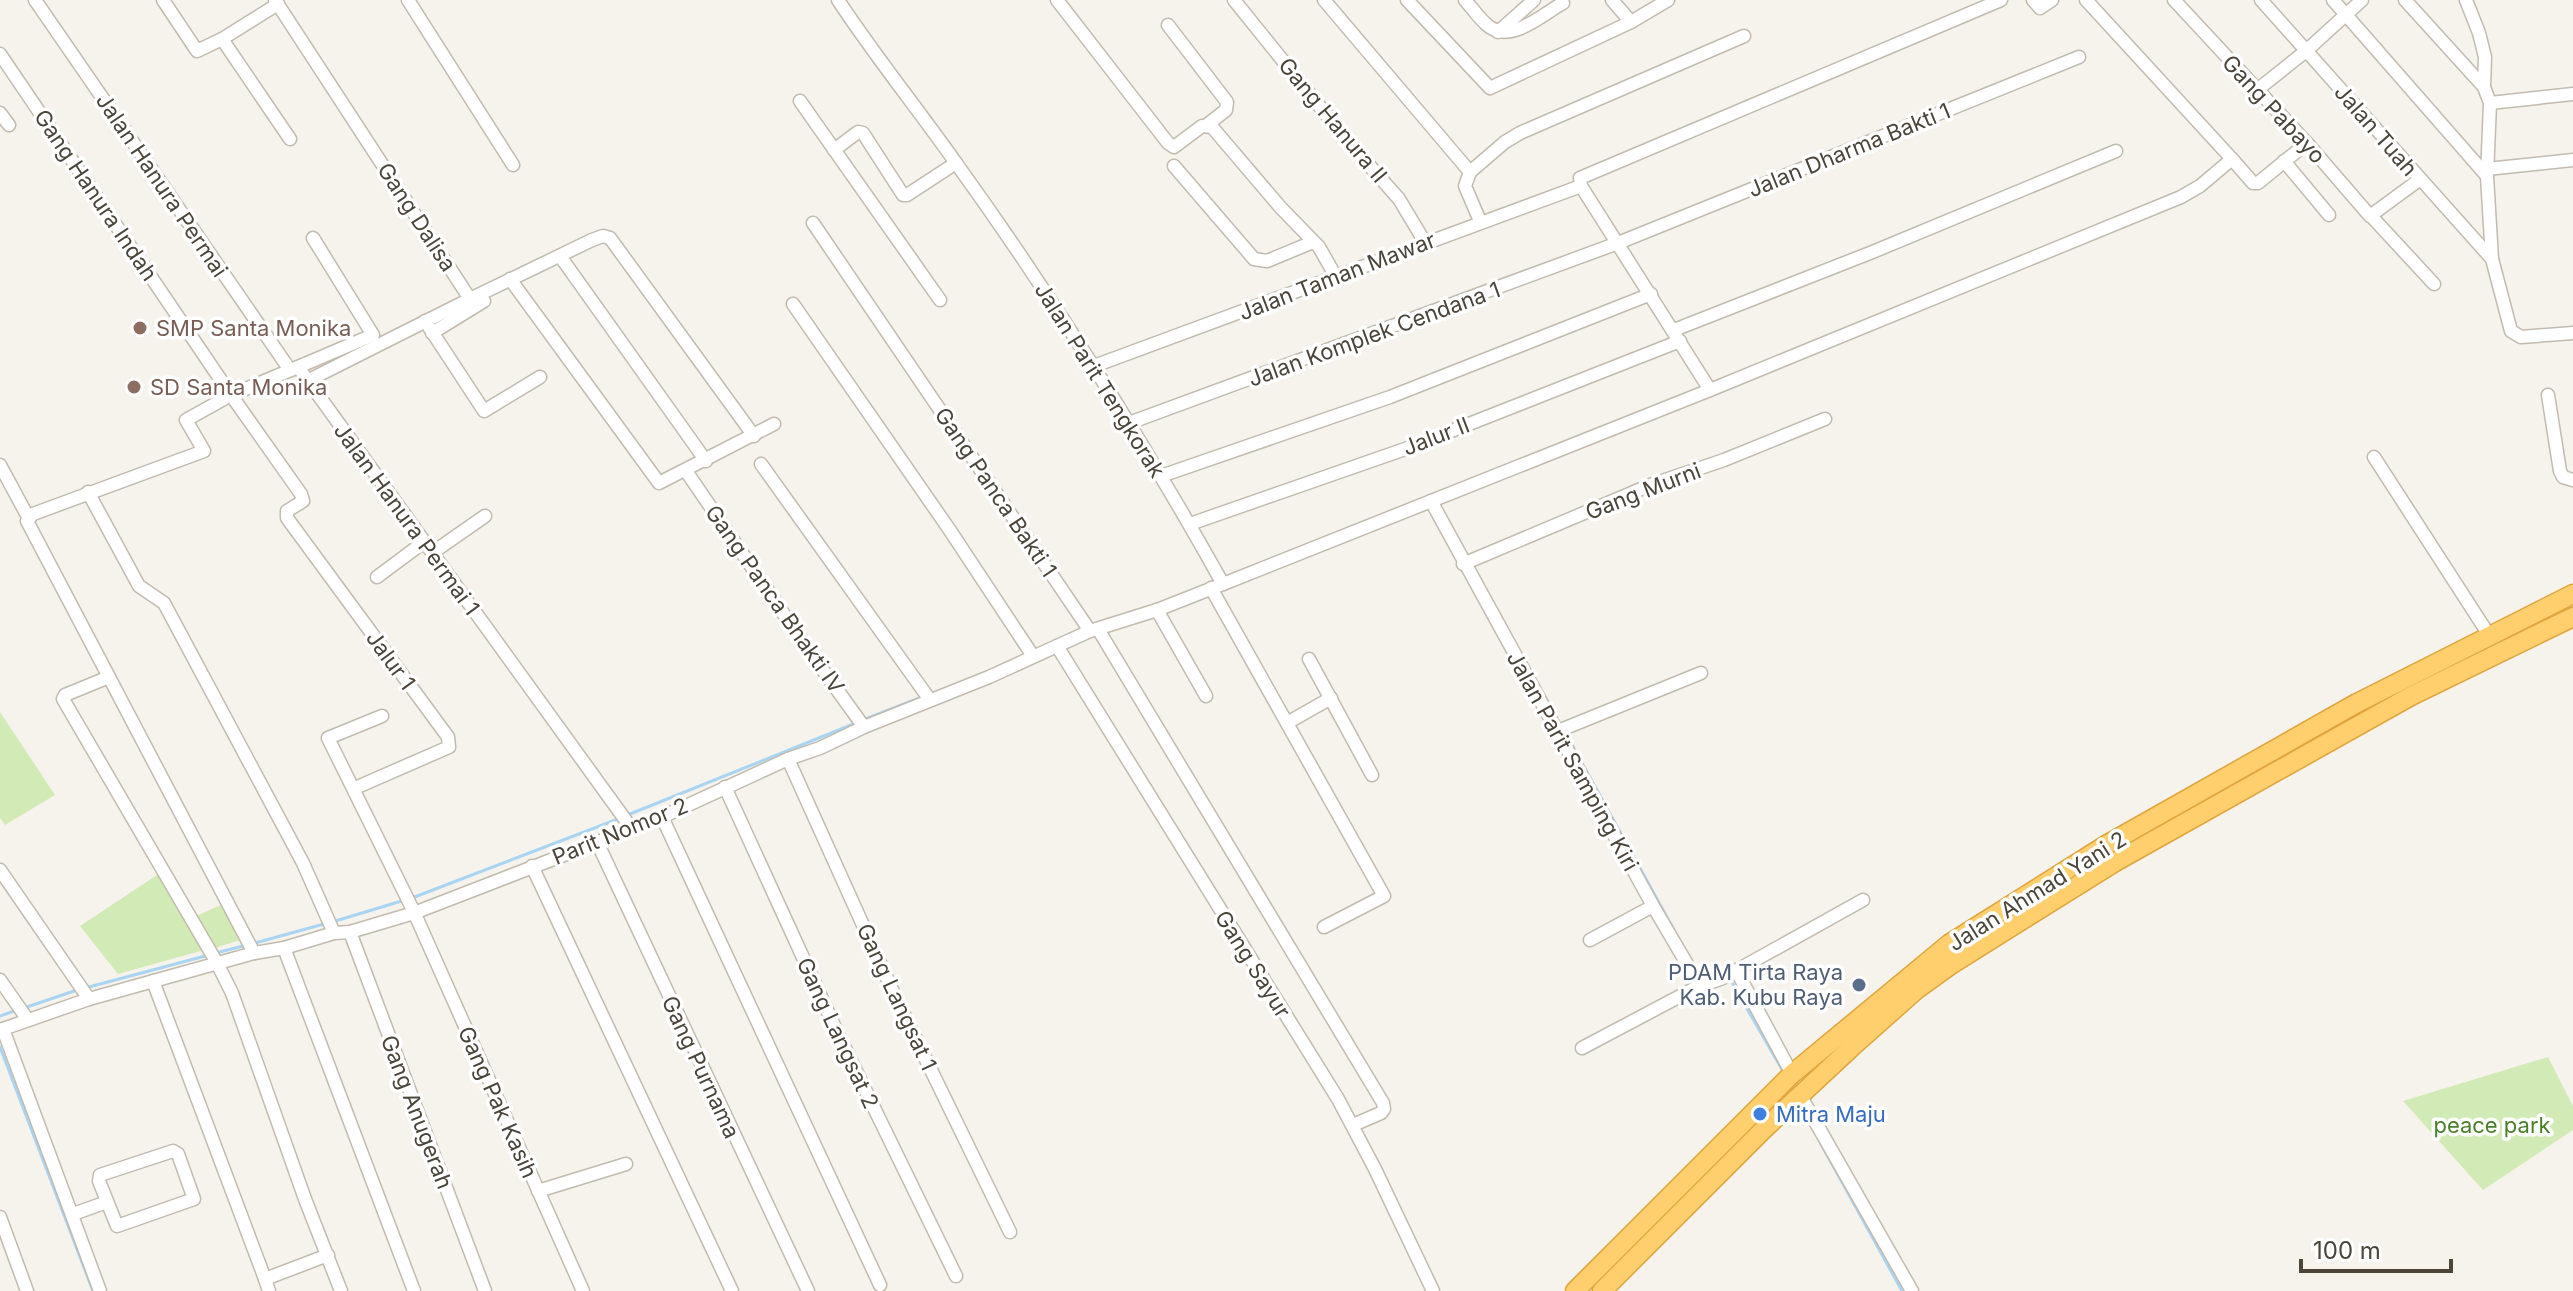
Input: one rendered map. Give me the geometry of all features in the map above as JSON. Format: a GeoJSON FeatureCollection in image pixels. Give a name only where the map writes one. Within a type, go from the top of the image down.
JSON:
{"type":"FeatureCollection","features":[{"type":"Feature","properties":{"kind":"highway","name":"Jalan Ahmad Yani 2"},"geometry":{"type":"LineString","coordinates":[[1579,1290],[1788,1078],[1949,944],[2082,860],[2357,703],[2573,594]]}},
{"type":"Feature","properties":{"kind":"highway","name":"Jalan Ahmad Yani 2"},"geometry":{"type":"LineString","coordinates":[[1602,1291],[1797,1098],[1916,990],[2003,931],[2115,862],[2411,696],[2573,617]]}},
{"type":"Feature","properties":{"kind":"street","name":"Jalan Hanura Permai"},"geometry":{"type":"LineString","coordinates":[[35,0],[294,369]]}},
{"type":"Feature","properties":{"kind":"street"},"geometry":{"type":"LineString","coordinates":[[163,0],[193,49],[202,50],[276,2]]}},
{"type":"Feature","properties":{"kind":"street"},"geometry":{"type":"LineString","coordinates":[[408,0],[513,165]]}},
{"type":"Feature","properties":{"kind":"street","name":"Jalan Parit Tengkorak"},"geometry":{"type":"LineString","coordinates":[[838,0],[956,163],[1094,366],[1190,524],[1217,586],[1287,723],[1384,896],[1324,927]]}},
{"type":"Feature","properties":{"kind":"street"},"geometry":{"type":"LineString","coordinates":[[1057,0],[1174,147],[1226,110],[1227,102],[1168,25]]}},
{"type":"Feature","properties":{"kind":"street","name":"Gang Hanura II"},"geometry":{"type":"LineString","coordinates":[[1234,0],[1346,139],[1399,199],[1426,244]]}},
{"type":"Feature","properties":{"kind":"street"},"geometry":{"type":"LineString","coordinates":[[1324,0],[1470,172]]}},
{"type":"Feature","properties":{"kind":"street"},"geometry":{"type":"LineString","coordinates":[[1407,0],[1490,88],[1631,22],[1668,0]]}},
{"type":"Feature","properties":{"kind":"street"},"geometry":{"type":"LineString","coordinates":[[1465,0],[1487,25],[1498,32],[1510,33],[1561,1],[1573,13]]}},
{"type":"Feature","properties":{"kind":"street"},"geometry":{"type":"LineString","coordinates":[[1498,32],[1534,0]]}},
{"type":"Feature","properties":{"kind":"street"},"geometry":{"type":"LineString","coordinates":[[1612,0],[1631,22]]}},
{"type":"Feature","properties":{"kind":"street","name":"Jalan Taman Mawar"},"geometry":{"type":"LineString","coordinates":[[1094,366],[1581,186],[1579,181],[1583,177],[2001,0]]}},
{"type":"Feature","properties":{"kind":"street"},"geometry":{"type":"LineString","coordinates":[[2033,0],[2040,8],[2052,0]]}},
{"type":"Feature","properties":{"kind":"street"},"geometry":{"type":"LineString","coordinates":[[2086,0],[2256,183],[2307,143]]}},
{"type":"Feature","properties":{"kind":"street","name":"Gang Pabayo"},"geometry":{"type":"LineString","coordinates":[[2174,0],[2434,284]]}},
{"type":"Feature","properties":{"kind":"street","name":"Jalan Tuah"},"geometry":{"type":"LineString","coordinates":[[2261,0],[2492,259]]}},
{"type":"Feature","properties":{"kind":"street"},"geometry":{"type":"LineString","coordinates":[[2333,0],[2487,173]]}},
{"type":"Feature","properties":{"kind":"street"},"geometry":{"type":"LineString","coordinates":[[2257,90],[2362,0]]}},
{"type":"Feature","properties":{"kind":"street"},"geometry":{"type":"LineString","coordinates":[[2405,0],[2484,87],[2490,103],[2487,173],[2492,259],[2512,333],[2521,337],[2573,333]]}},
{"type":"Feature","properties":{"kind":"street"},"geometry":{"type":"LineString","coordinates":[[2466,0],[2485,57],[2484,87]]}},
{"type":"Feature","properties":{"kind":"street","name":"Gang Dalisa"},"geometry":{"type":"LineString","coordinates":[[276,2],[470,299]]}},
{"type":"Feature","properties":{"kind":"street"},"geometry":{"type":"LineString","coordinates":[[1480,221],[1465,186],[1470,172],[1505,142],[1744,36]]}},
{"type":"Feature","properties":{"kind":"street"},"geometry":{"type":"LineString","coordinates":[[222,39],[290,139]]}},
{"type":"Feature","properties":{"kind":"street","name":"Gang Hanura Indah"},"geometry":{"type":"LineString","coordinates":[[0,54],[301,494]]}},
{"type":"Feature","properties":{"kind":"street","name":"Jalan Dharma Bakti 1"},"geometry":{"type":"LineString","coordinates":[[1618,243],[2079,57]]}},
{"type":"Feature","properties":{"kind":"street"},"geometry":{"type":"LineString","coordinates":[[2490,103],[2573,94]]}},
{"type":"Feature","properties":{"kind":"street"},"geometry":{"type":"LineString","coordinates":[[800,101],[940,300]]}},
{"type":"Feature","properties":{"kind":"street"},"geometry":{"type":"LineString","coordinates":[[0,113],[9,125]]}},
{"type":"Feature","properties":{"kind":"street"},"geometry":{"type":"LineString","coordinates":[[1207,125],[1324,253],[1336,277]]}},
{"type":"Feature","properties":{"kind":"street"},"geometry":{"type":"LineString","coordinates":[[834,150],[858,132],[863,133],[903,195],[956,163]]}},
{"type":"Feature","properties":{"kind":"street","name":"Jalur II"},"geometry":{"type":"LineString","coordinates":[[1190,524],[1408,448],[2116,151]]}},
{"type":"Feature","properties":{"kind":"street"},"geometry":{"type":"LineString","coordinates":[[1217,586],[1710,390],[2191,193],[2232,159]]}},
{"type":"Feature","properties":{"kind":"street"},"geometry":{"type":"LineString","coordinates":[[2487,173],[2573,160]]}},
{"type":"Feature","properties":{"kind":"street"},"geometry":{"type":"LineString","coordinates":[[2284,161],[2329,215]]}},
{"type":"Feature","properties":{"kind":"street"},"geometry":{"type":"LineString","coordinates":[[1174,166],[1254,259],[1267,261],[1313,242]]}},
{"type":"Feature","properties":{"kind":"street"},"geometry":{"type":"LineString","coordinates":[[2373,216],[2419,180]]}},
{"type":"Feature","properties":{"kind":"street"},"geometry":{"type":"LineString","coordinates":[[1581,186],[1710,390]]}},
{"type":"Feature","properties":{"kind":"street","name":"Gang Panca Bakti 1"},"geometry":{"type":"LineString","coordinates":[[813,223],[1094,630],[1383,1103],[1381,1113],[1353,1125]]}},
{"type":"Feature","properties":{"kind":"street"},"geometry":{"type":"LineString","coordinates":[[429,327],[470,299],[510,279],[603,236],[610,238],[754,436]]}},
{"type":"Feature","properties":{"kind":"street"},"geometry":{"type":"LineString","coordinates":[[28,517],[204,451],[186,420],[231,395],[373,335],[313,238]]}},
{"type":"Feature","properties":{"kind":"street","name":"Jalan Komplek Cendana 1"},"geometry":{"type":"LineString","coordinates":[[1129,423],[1618,243]]}},
{"type":"Feature","properties":{"kind":"street"},"geometry":{"type":"LineString","coordinates":[[560,256],[706,461]]}},
{"type":"Feature","properties":{"kind":"street"},"geometry":{"type":"LineString","coordinates":[[510,279],[659,483],[774,424]]}},
{"type":"Feature","properties":{"kind":"street"},"geometry":{"type":"LineString","coordinates":[[1161,476],[1390,397],[1651,294]]}},
{"type":"Feature","properties":{"kind":"street"},"geometry":{"type":"LineString","coordinates":[[307,381],[484,301]]}},
{"type":"Feature","properties":{"kind":"street"},"geometry":{"type":"LineString","coordinates":[[793,304],[1033,656]]}},
{"type":"Feature","properties":{"kind":"street"},"geometry":{"type":"LineString","coordinates":[[429,327],[484,411],[540,377]]}},
{"type":"Feature","properties":{"kind":"street","name":"Jalan Hanura Permai 1"},"geometry":{"type":"LineString","coordinates":[[294,369],[307,381],[627,821]]}},
{"type":"Feature","properties":{"kind":"street"},"geometry":{"type":"LineString","coordinates":[[2548,395],[2560,471],[2563,477],[2573,480]]}},
{"type":"Feature","properties":{"kind":"street","name":"Gang Murni"},"geometry":{"type":"LineString","coordinates":[[1463,564],[1653,484],[1724,460],[1825,419]]}},
{"type":"Feature","properties":{"kind":"street"},"geometry":{"type":"LineString","coordinates":[[2374,457],[2489,635]]}},
{"type":"Feature","properties":{"kind":"street"},"geometry":{"type":"LineString","coordinates":[[761,464],[930,700]]}},
{"type":"Feature","properties":{"kind":"street"},"geometry":{"type":"LineString","coordinates":[[0,465],[254,953]]}},
{"type":"Feature","properties":{"kind":"street","name":"Gang Panca Bhakti IV"},"geometry":{"type":"LineString","coordinates":[[686,471],[864,727]]}},
{"type":"Feature","properties":{"kind":"street"},"geometry":{"type":"LineString","coordinates":[[88,492],[139,586],[164,603],[303,863],[334,933]]}},
{"type":"Feature","properties":{"kind":"street","name":"Jalur 1"},"geometry":{"type":"LineString","coordinates":[[301,494],[303,501],[287,511],[287,518],[451,743],[449,747],[355,788]]}},
{"type":"Feature","properties":{"kind":"street","name":"Jalan Parit Samping Kiri"},"geometry":{"type":"LineString","coordinates":[[1431,501],[1463,564],[1563,729],[1653,906],[1694,978],[1703,984]]}},
{"type":"Feature","properties":{"kind":"street"},"geometry":{"type":"LineString","coordinates":[[432,553],[485,516]]}},
{"type":"Feature","properties":{"kind":"street"},"geometry":{"type":"LineString","coordinates":[[377,577],[424,542]]}},
{"type":"Feature","properties":{"kind":"street","name":"Parit Nomor 2"},"geometry":{"type":"LineString","coordinates":[[1,1029],[89,999],[254,953],[284,948],[334,933],[350,932],[414,912],[597,842],[627,821],[662,817],[788,759],[1094,630],[1217,586]]}},
{"type":"Feature","properties":{"kind":"street"},"geometry":{"type":"LineString","coordinates":[[1157,610],[1206,696]]}},
{"type":"Feature","properties":{"kind":"street","name":"Gang Sayur"},"geometry":{"type":"LineString","coordinates":[[1057,646],[1353,1125],[1433,1291]]}},
{"type":"Feature","properties":{"kind":"street"},"geometry":{"type":"LineString","coordinates":[[1309,659],[1372,775]]}},
{"type":"Feature","properties":{"kind":"street"},"geometry":{"type":"LineString","coordinates":[[1563,729],[1701,673]]}},
{"type":"Feature","properties":{"kind":"street"},"geometry":{"type":"LineString","coordinates":[[109,677],[65,695],[63,699],[232,993],[341,1291]]}},
{"type":"Feature","properties":{"kind":"street"},"geometry":{"type":"LineString","coordinates":[[1287,723],[1331,698]]}},
{"type":"Feature","properties":{"kind":"street","name":"Gang Pak Kasih"},"geometry":{"type":"LineString","coordinates":[[382,716],[329,739],[414,912],[583,1291]]}},
{"type":"Feature","properties":{"kind":"street","name":"Gang Langsat 1"},"geometry":{"type":"LineString","coordinates":[[788,759],[895,996],[1010,1232]]}},
{"type":"Feature","properties":{"kind":"street","name":"Gang Langsat 2"},"geometry":{"type":"LineString","coordinates":[[725,787],[838,1034],[956,1276]]}},
{"type":"Feature","properties":{"kind":"street"},"geometry":{"type":"LineString","coordinates":[[662,817],[880,1285]]}},
{"type":"Feature","properties":{"kind":"street","name":"Gang Purnama"},"geometry":{"type":"LineString","coordinates":[[597,842],[808,1291]]}},
{"type":"Feature","properties":{"kind":"street"},"geometry":{"type":"LineString","coordinates":[[532,866],[732,1291]]}},
{"type":"Feature","properties":{"kind":"street"},"geometry":{"type":"LineString","coordinates":[[0,870],[89,999]]}},
{"type":"Feature","properties":{"kind":"street"},"geometry":{"type":"LineString","coordinates":[[1582,1048],[1703,984],[1730,974],[1863,900]]}},
{"type":"Feature","properties":{"kind":"street"},"geometry":{"type":"LineString","coordinates":[[1590,940],[1653,906]]}},
{"type":"Feature","properties":{"kind":"street","name":"Gang Anugerah"},"geometry":{"type":"LineString","coordinates":[[350,932],[485,1291]]}},
{"type":"Feature","properties":{"kind":"street"},"geometry":{"type":"LineString","coordinates":[[284,948],[414,1291]]}},
{"type":"Feature","properties":{"kind":"street"},"geometry":{"type":"LineString","coordinates":[[1730,974],[1788,1078]]}},
{"type":"Feature","properties":{"kind":"street"},"geometry":{"type":"LineString","coordinates":[[0,980],[28,1020]]}},
{"type":"Feature","properties":{"kind":"street"},"geometry":{"type":"LineString","coordinates":[[153,981],[267,1285],[328,1255]]}},
{"type":"Feature","properties":{"kind":"street"},"geometry":{"type":"LineString","coordinates":[[1,1029],[100,1291]]}},
{"type":"Feature","properties":{"kind":"street"},"geometry":{"type":"LineString","coordinates":[[1797,1098],[1912,1291]]}},
{"type":"Feature","properties":{"kind":"street"},"geometry":{"type":"LineString","coordinates":[[173,1151],[178,1154],[194,1196],[191,1202],[119,1227],[107,1202],[99,1181],[100,1175],[173,1151]]}},
{"type":"Feature","properties":{"kind":"street"},"geometry":{"type":"LineString","coordinates":[[538,1191],[626,1164]]}},
{"type":"Feature","properties":{"kind":"street"},"geometry":{"type":"LineString","coordinates":[[73,1214],[107,1202]]}},
{"type":"Feature","properties":{"kind":"street"},"geometry":{"type":"LineString","coordinates":[[0,1217],[27,1291]]}},
{"type":"Feature","properties":{"kind":"green space"},"geometry":{"type":"Polygon","coordinates":[[[0,712],[55,795],[5,825],[0,818],[0,712]]]}},
{"type":"Feature","properties":{"kind":"green space"},"geometry":{"type":"Polygon","coordinates":[[[160,873],[204,950],[118,974],[80,926],[160,873]]]}},
{"type":"Feature","properties":{"kind":"green space"},"geometry":{"type":"Polygon","coordinates":[[[223,904],[240,940],[215,948],[194,917],[223,904]]]}},
{"type":"Feature","properties":{"kind":"green space","name":"peace park"},"geometry":{"type":"Polygon","coordinates":[[[2548,1057],[2573,1106],[2573,1130],[2483,1190],[2403,1101],[2548,1057]]]}},
{"type":"Feature","properties":{"kind":"waterway"},"geometry":{"type":"LineString","coordinates":[[863,720],[922,697]]}},
{"type":"Feature","properties":{"kind":"waterway"},"geometry":{"type":"LineString","coordinates":[[625,816],[856,723]]}},
{"type":"Feature","properties":{"kind":"waterway"},"geometry":{"type":"LineString","coordinates":[[1566,734],[1674,930]]}},
{"type":"Feature","properties":{"kind":"waterway"},"geometry":{"type":"LineString","coordinates":[[412,898],[618,819]]}},
{"type":"Feature","properties":{"kind":"waterway"},"geometry":{"type":"LineString","coordinates":[[332,922],[405,900]]}},
{"type":"Feature","properties":{"kind":"waterway"},"geometry":{"type":"LineString","coordinates":[[255,943],[324,924]]}},
{"type":"Feature","properties":{"kind":"waterway"},"geometry":{"type":"LineString","coordinates":[[216,953],[247,945]]}},
{"type":"Feature","properties":{"kind":"waterway"},"geometry":{"type":"LineString","coordinates":[[85,988],[209,955]]}},
{"type":"Feature","properties":{"kind":"waterway"},"geometry":{"type":"LineString","coordinates":[[1730,979],[1784,1073]]}},
{"type":"Feature","properties":{"kind":"waterway"},"geometry":{"type":"LineString","coordinates":[[24,1008],[77,990]]}},
{"type":"Feature","properties":{"kind":"waterway"},"geometry":{"type":"LineString","coordinates":[[0,1016],[17,1010]]}},
{"type":"Feature","properties":{"kind":"waterway"},"geometry":{"type":"LineString","coordinates":[[0,1047],[93,1291]]}},
{"type":"Feature","properties":{"kind":"waterway"},"geometry":{"type":"LineString","coordinates":[[1821,1144],[1902,1291]]}},
{"type":"Feature","properties":{"kind":"place","name":"SMP Santa Monika"},"geometry":{"type":"Point","coordinates":[140,328]}},
{"type":"Feature","properties":{"kind":"place","name":"SD Santa Monika"},"geometry":{"type":"Point","coordinates":[134,387]}},
{"type":"Feature","properties":{"kind":"place","name":"PDAM Tirta Raya Kab. Kubu Raya"},"geometry":{"type":"Point","coordinates":[1859,985]}},
{"type":"Feature","properties":{"kind":"place","name":"Mitra Maju"},"geometry":{"type":"Point","coordinates":[1760,1114]}}]}
